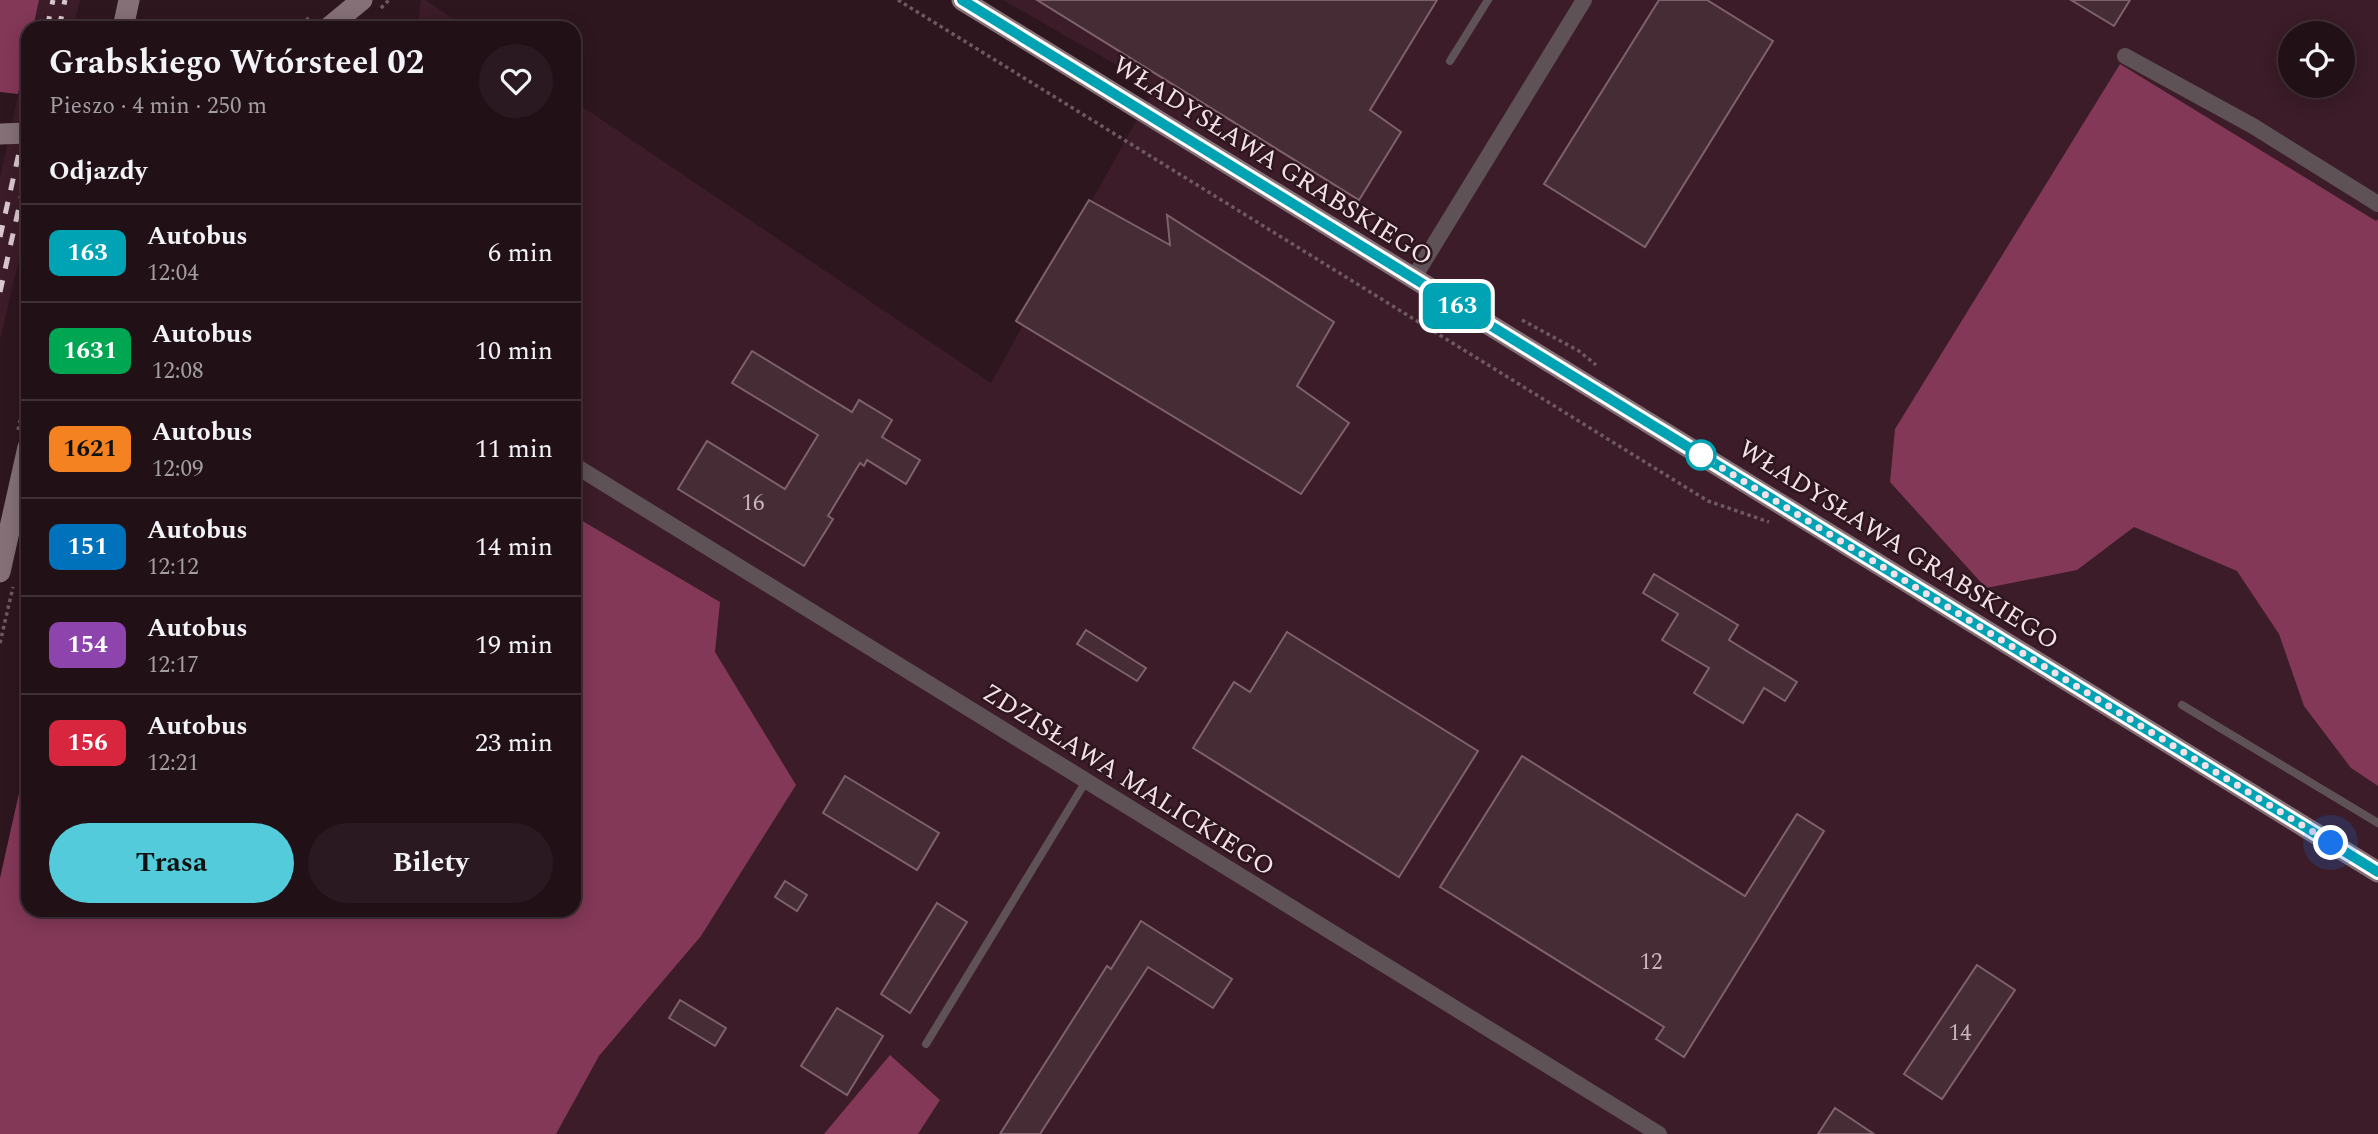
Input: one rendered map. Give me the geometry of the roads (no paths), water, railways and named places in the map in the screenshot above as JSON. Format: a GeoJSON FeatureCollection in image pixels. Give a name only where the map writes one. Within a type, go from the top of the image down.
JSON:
{"type":"FeatureCollection","features":[{"type":"Feature","properties":{"kind":"street"},"geometry":{"type":"LineString","coordinates":[[125,21],[130,0]]}},
{"type":"Feature","properties":{"kind":"street"},"geometry":{"type":"LineString","coordinates":[[336,21],[362,0]]}},
{"type":"Feature","properties":{"kind":"street","name":"WŁADYSŁAWA GRABSKIEGO"},"geometry":{"type":"LineString","coordinates":[[962,0],[2378,872]]}},
{"type":"Feature","properties":{"kind":"street"},"geometry":{"type":"LineString","coordinates":[[1413,279],[1584,0]]}},
{"type":"Feature","properties":{"kind":"street"},"geometry":{"type":"LineString","coordinates":[[2125,56],[2253,126],[2378,204]]}},
{"type":"Feature","properties":{"kind":"street"},"geometry":{"type":"LineString","coordinates":[[0,134],[21,133]]}},
{"type":"Feature","properties":{"kind":"street","name":"ZDZISŁAWA MALICKIEGO"},"geometry":{"type":"LineString","coordinates":[[581,469],[1659,1134]]}},
{"type":"Feature","properties":{"kind":"street"},"geometry":{"type":"LineString","coordinates":[[0,572],[21,478]]}},
{"type":"Feature","properties":{"kind":"lane"},"geometry":{"type":"LineString","coordinates":[[1450,61],[1488,0]]}},
{"type":"Feature","properties":{"kind":"lane"},"geometry":{"type":"LineString","coordinates":[[2182,705],[2378,823]]}},
{"type":"Feature","properties":{"kind":"lane"},"geometry":{"type":"LineString","coordinates":[[926,1044],[1086,781]]}},
{"type":"Feature","properties":{"kind":"railway"},"geometry":{"type":"LineString","coordinates":[[48,21],[53,0]]}},
{"type":"Feature","properties":{"kind":"railway"},"geometry":{"type":"LineString","coordinates":[[60,21],[65,0]]}},
{"type":"Feature","properties":{"kind":"railway"},"geometry":{"type":"LineString","coordinates":[[0,237],[21,144]]}},
{"type":"Feature","properties":{"kind":"railway"},"geometry":{"type":"LineString","coordinates":[[0,292],[21,198]]}}]}
